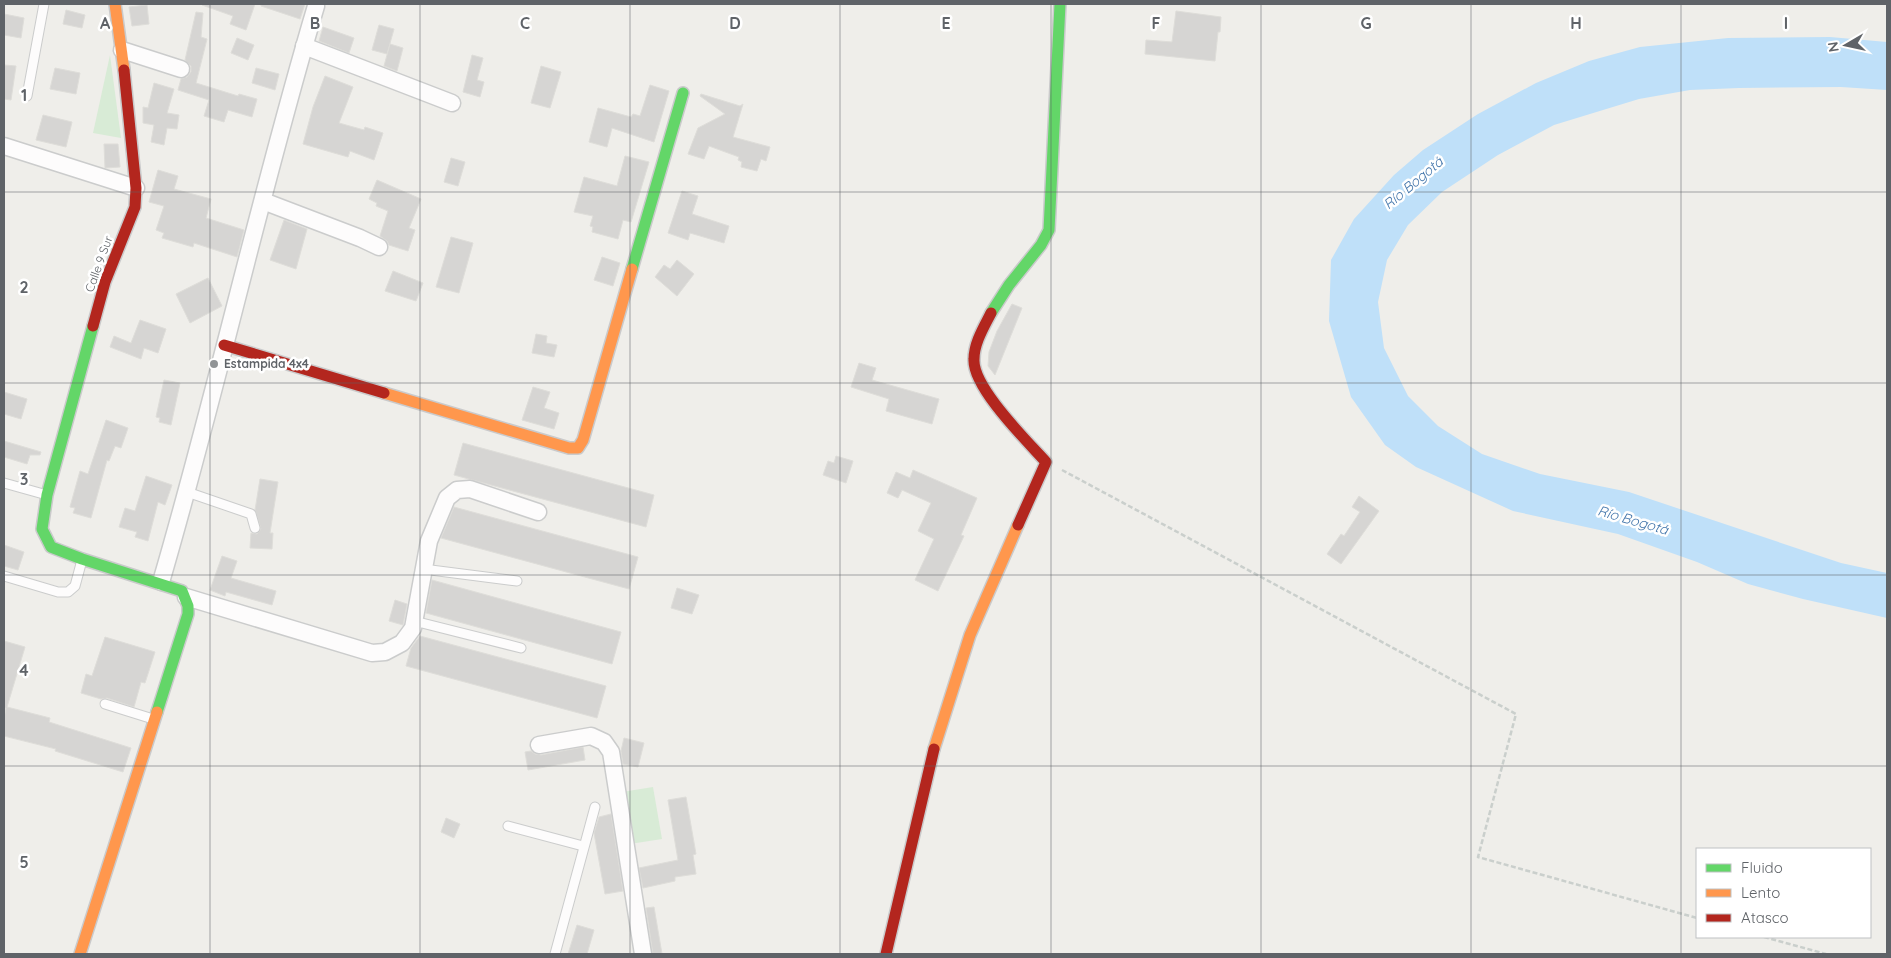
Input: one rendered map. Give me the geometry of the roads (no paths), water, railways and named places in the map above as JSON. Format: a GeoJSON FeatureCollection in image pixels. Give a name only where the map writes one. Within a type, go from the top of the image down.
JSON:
{"type":"FeatureCollection","features":[{"type":"Feature","properties":{"kind":"street","name":"Calle 9 Sur"},"geometry":{"type":"LineString","coordinates":[[82,559],[51,547],[42,529],[48,495],[105,282],[135,207],[136,188],[122,50],[115,4]]}},
{"type":"Feature","properties":{"kind":"street"},"geometry":{"type":"LineString","coordinates":[[886,954],[937,736],[970,635],[1046,462],[995,406],[974,369],[974,356],[984,327],[993,309],[1009,284],[1043,243],[1049,230],[1060,4]]}},
{"type":"Feature","properties":{"kind":"street"},"geometry":{"type":"LineString","coordinates":[[161,582],[187,492],[224,345],[316,6]]}},
{"type":"Feature","properties":{"kind":"street"},"geometry":{"type":"LineString","coordinates":[[304,46],[452,103]]}},
{"type":"Feature","properties":{"kind":"street"},"geometry":{"type":"LineString","coordinates":[[122,50],[182,69]]}},
{"type":"Feature","properties":{"kind":"street"},"geometry":{"type":"LineString","coordinates":[[224,345],[569,448],[578,448],[583,440],[683,94]]}},
{"type":"Feature","properties":{"kind":"street"},"geometry":{"type":"LineString","coordinates":[[4,146],[136,188]]}},
{"type":"Feature","properties":{"kind":"street"},"geometry":{"type":"LineString","coordinates":[[263,200],[379,246]]}},
{"type":"Feature","properties":{"kind":"street"},"geometry":{"type":"LineString","coordinates":[[186,596],[372,652],[385,652],[402,643],[413,628],[429,541],[447,498],[457,490],[470,489],[538,512]]}},
{"type":"Feature","properties":{"kind":"street"},"geometry":{"type":"LineString","coordinates":[[80,954],[188,614],[186,596],[182,591],[161,582],[82,559]]}},
{"type":"Feature","properties":{"kind":"street"},"geometry":{"type":"LineString","coordinates":[[540,745],[591,736],[604,742],[611,752],[643,954]]}},
{"type":"Feature","properties":{"kind":"lane"},"geometry":{"type":"LineString","coordinates":[[27,96],[44,4]]}},
{"type":"Feature","properties":{"kind":"lane"},"geometry":{"type":"LineString","coordinates":[[4,483],[48,495]]}},
{"type":"Feature","properties":{"kind":"lane"},"geometry":{"type":"LineString","coordinates":[[187,492],[251,514],[255,528]]}},
{"type":"Feature","properties":{"kind":"lane"},"geometry":{"type":"LineString","coordinates":[[4,576],[58,592],[68,592],[75,586],[82,559]]}},
{"type":"Feature","properties":{"kind":"lane"},"geometry":{"type":"LineString","coordinates":[[423,569],[517,581]]}},
{"type":"Feature","properties":{"kind":"lane"},"geometry":{"type":"LineString","coordinates":[[414,621],[520,648]]}},
{"type":"Feature","properties":{"kind":"lane"},"geometry":{"type":"LineString","coordinates":[[105,704],[153,720]]}},
{"type":"Feature","properties":{"kind":"lane"},"geometry":{"type":"LineString","coordinates":[[555,954],[594,806]]}},
{"type":"Feature","properties":{"kind":"lane"},"geometry":{"type":"LineString","coordinates":[[508,826],[583,846]]}},
{"type":"Feature","properties":{"kind":"water","name":"Río Bogotá"},"geometry":{"type":"Polygon","coordinates":[[[1830,37],[1887,42],[1887,90],[1841,87],[1690,90],[1639,99],[1554,125],[1498,155],[1442,192],[1408,225],[1387,260],[1378,302],[1384,348],[1408,396],[1438,426],[1482,454],[1540,474],[1629,492],[1841,563],[1887,573],[1887,618],[1803,599],[1748,584],[1697,562],[1618,534],[1513,511],[1416,467],[1385,445],[1351,397],[1329,321],[1331,260],[1354,219],[1394,175],[1423,150],[1478,114],[1536,83],[1589,61],[1640,47],[1728,38],[1830,37]]]}},
{"type":"Feature","properties":{"kind":"place","name":"Estampida 4x4"},"geometry":{"type":"Point","coordinates":[214,364]}}]}
